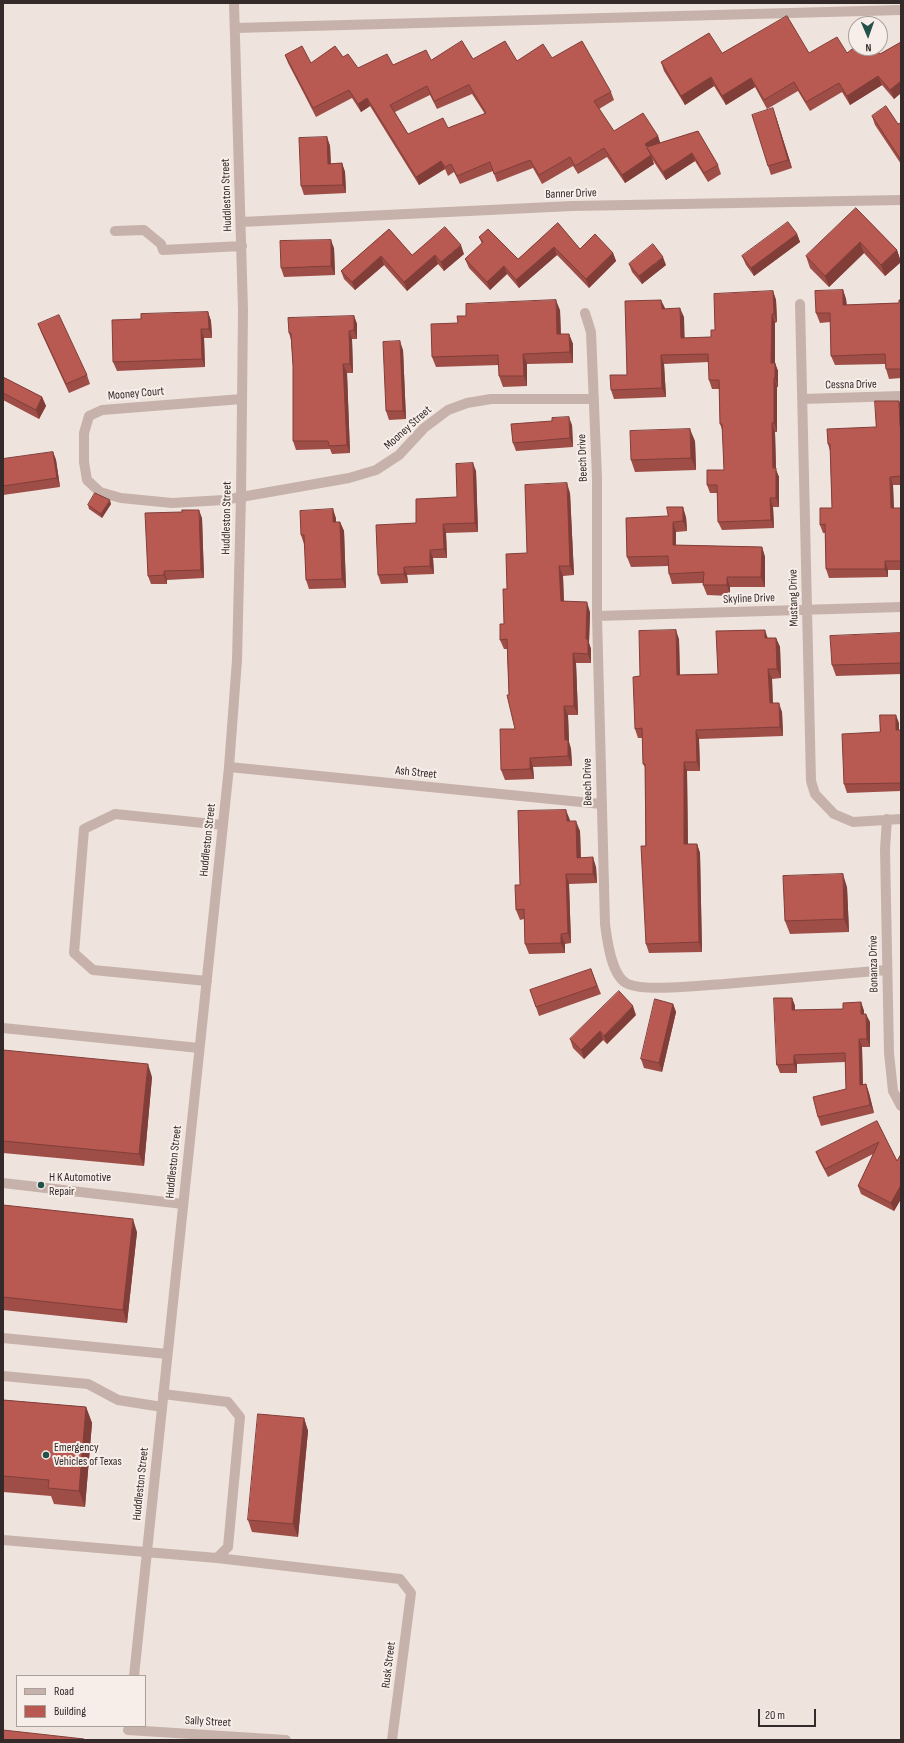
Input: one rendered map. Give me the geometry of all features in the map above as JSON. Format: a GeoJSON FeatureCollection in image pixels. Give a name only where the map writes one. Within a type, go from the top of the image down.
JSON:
{"type":"FeatureCollection","features":[{"type":"Feature","properties":{"kind":"street","name":"Huddleston Street"},"geometry":{"type":"LineString","coordinates":[[134,1675],[229,767],[237,660],[241,496],[242,246],[234,3]]}},
{"type":"Feature","properties":{"kind":"street"},"geometry":{"type":"LineString","coordinates":[[235,28],[554,18],[901,10]]}},
{"type":"Feature","properties":{"kind":"street","name":"Banner Drive"},"geometry":{"type":"LineString","coordinates":[[241,222],[572,206],[901,200]]}},
{"type":"Feature","properties":{"kind":"street"},"geometry":{"type":"LineString","coordinates":[[115,231],[144,230],[161,244],[163,250],[242,246]]}},
{"type":"Feature","properties":{"kind":"street","name":"Mustang Drive"},"geometry":{"type":"LineString","coordinates":[[800,304],[811,781],[815,794],[834,814],[853,822],[901,819]]}},
{"type":"Feature","properties":{"kind":"street","name":"Beech Drive"},"geometry":{"type":"LineString","coordinates":[[586,313],[591,332],[597,478],[597,616],[605,924],[610,953],[618,975],[626,984],[637,987],[680,987],[887,970]]}},
{"type":"Feature","properties":{"kind":"street","name":"Cessna Drive"},"geometry":{"type":"LineString","coordinates":[[802,399],[901,396]]}},
{"type":"Feature","properties":{"kind":"street","name":"Mooney Court"},"geometry":{"type":"LineString","coordinates":[[241,496],[224,500],[172,503],[121,498],[100,492],[87,480],[84,455],[84,433],[89,416],[102,410],[242,399]]}},
{"type":"Feature","properties":{"kind":"street","name":"Mooney Street"},"geometry":{"type":"LineString","coordinates":[[241,496],[349,478],[376,470],[398,455],[424,428],[448,410],[467,403],[490,400],[594,399]]}},
{"type":"Feature","properties":{"kind":"street","name":"Skyline Drive"},"geometry":{"type":"LineString","coordinates":[[597,616],[901,607]]}},
{"type":"Feature","properties":{"kind":"street","name":"Ash Street"},"geometry":{"type":"LineString","coordinates":[[229,767],[601,804]]}},
{"type":"Feature","properties":{"kind":"street"},"geometry":{"type":"LineString","coordinates":[[207,981],[93,970],[74,953],[84,829],[115,814],[223,825]]}},
{"type":"Feature","properties":{"kind":"street","name":"Bonanza Drive"},"geometry":{"type":"LineString","coordinates":[[887,820],[885,849],[889,1054],[893,1091],[901,1106]]}},
{"type":"Feature","properties":{"kind":"street"},"geometry":{"type":"LineString","coordinates":[[3,1028],[200,1048]]}},
{"type":"Feature","properties":{"kind":"street"},"geometry":{"type":"LineString","coordinates":[[3,1183],[183,1204]]}},
{"type":"Feature","properties":{"kind":"street"},"geometry":{"type":"LineString","coordinates":[[3,1338],[167,1354]]}},
{"type":"Feature","properties":{"kind":"street"},"geometry":{"type":"LineString","coordinates":[[3,1376],[88,1384],[118,1400],[162,1407]]}},
{"type":"Feature","properties":{"kind":"street"},"geometry":{"type":"LineString","coordinates":[[3,1540],[217,1558],[228,1547],[240,1417],[228,1402],[163,1394]]}},
{"type":"Feature","properties":{"kind":"street","name":"Rusk Street"},"geometry":{"type":"LineString","coordinates":[[217,1558],[400,1579],[411,1593],[392,1740]]}},
{"type":"Feature","properties":{"kind":"street","name":"Sally Street"},"geometry":{"type":"LineString","coordinates":[[128,1732],[286,1740]]}},
{"type":"Feature","properties":{"kind":"building"},"geometry":{"type":"Polygon","coordinates":[[[787,16],[809,53],[837,37],[847,53],[848,52],[848,56],[888,56],[888,49],[901,42],[901,81],[890,90],[878,76],[847,96],[839,83],[806,102],[794,82],[764,100],[751,78],[722,96],[711,77],[681,96],[661,62],[709,33],[722,53],[787,16]]]}},
{"type":"Feature","properties":{"kind":"building"},"geometry":{"type":"Polygon","coordinates":[[[462,41],[473,59],[505,41],[517,61],[543,44],[552,58],[582,41],[611,92],[594,101],[614,131],[643,113],[658,136],[645,144],[647,147],[698,131],[718,165],[704,173],[692,153],[663,172],[647,148],[651,155],[622,175],[604,148],[575,166],[570,157],[539,175],[530,160],[494,174],[490,162],[457,176],[451,164],[445,167],[441,161],[416,177],[367,98],[358,104],[349,90],[313,108],[285,55],[302,46],[311,63],[335,46],[343,57],[348,54],[358,68],[387,54],[393,65],[426,50],[431,60],[462,41]],[[469,85],[434,101],[427,86],[390,105],[408,134],[443,118],[448,128],[486,113],[469,85]]]}},
{"type":"Feature","properties":{"kind":"building"},"geometry":{"type":"Polygon","coordinates":[[[886,106],[898,124],[901,123],[901,160],[872,116],[886,106]]]}},
{"type":"Feature","properties":{"kind":"building"},"geometry":{"type":"Polygon","coordinates":[[[773,108],[788,160],[768,166],[752,115],[773,108]]]}},
{"type":"Feature","properties":{"kind":"building"},"geometry":{"type":"Polygon","coordinates":[[[327,137],[328,164],[342,163],[343,185],[301,186],[299,138],[327,137]]]}},
{"type":"Feature","properties":{"kind":"building"},"geometry":{"type":"Polygon","coordinates":[[[856,208],[897,250],[881,265],[860,242],[825,276],[806,256],[856,208]]]}},
{"type":"Feature","properties":{"kind":"building"},"geometry":{"type":"Polygon","coordinates":[[[788,222],[797,234],[751,268],[742,256],[788,222]]]}},
{"type":"Feature","properties":{"kind":"building"},"geometry":{"type":"Polygon","coordinates":[[[558,223],[580,249],[595,234],[613,253],[586,279],[554,247],[516,280],[504,266],[487,282],[465,259],[483,242],[479,237],[488,229],[518,259],[558,223]]]}},
{"type":"Feature","properties":{"kind":"building"},"geometry":{"type":"Polygon","coordinates":[[[445,227],[461,245],[441,262],[435,255],[404,282],[381,256],[352,282],[341,271],[389,229],[412,255],[445,227]]]}},
{"type":"Feature","properties":{"kind":"building"},"geometry":{"type":"Polygon","coordinates":[[[331,240],[331,266],[281,268],[280,241],[331,240]]]}},
{"type":"Feature","properties":{"kind":"building"},"geometry":{"type":"Polygon","coordinates":[[[653,244],[663,257],[639,276],[629,264],[653,244]]]}},
{"type":"Feature","properties":{"kind":"building"},"geometry":{"type":"Polygon","coordinates":[[[843,290],[843,305],[899,303],[899,300],[901,300],[901,369],[886,369],[885,354],[831,356],[830,313],[816,313],[815,291],[843,290]]]}},
{"type":"Feature","properties":{"kind":"building"},"geometry":{"type":"Polygon","coordinates":[[[773,291],[774,314],[772,314],[771,363],[775,363],[774,423],[772,423],[773,468],[776,468],[776,498],[770,498],[771,520],[718,522],[717,485],[707,485],[707,470],[724,470],[722,424],[720,424],[719,380],[709,380],[708,354],[661,355],[662,388],[611,390],[610,375],[627,375],[625,301],[661,300],[662,309],[680,308],[681,338],[711,337],[711,330],[715,330],[714,294],[773,291]]]}},
{"type":"Feature","properties":{"kind":"building"},"geometry":{"type":"Polygon","coordinates":[[[556,300],[557,334],[569,334],[570,352],[523,354],[524,376],[499,376],[498,355],[432,357],[431,324],[458,323],[457,316],[466,316],[466,304],[556,300]]]}},
{"type":"Feature","properties":{"kind":"building"},"geometry":{"type":"Polygon","coordinates":[[[208,312],[209,329],[201,329],[202,359],[113,362],[112,320],[141,319],[141,314],[208,312]]]}},
{"type":"Feature","properties":{"kind":"building"},"geometry":{"type":"Polygon","coordinates":[[[59,315],[87,375],[66,384],[38,324],[59,315]]]}},
{"type":"Feature","properties":{"kind":"building"},"geometry":{"type":"Polygon","coordinates":[[[354,316],[354,330],[349,331],[350,364],[343,364],[347,445],[329,446],[328,441],[293,441],[293,366],[291,333],[289,333],[288,318],[354,316]]]}},
{"type":"Feature","properties":{"kind":"building"},"geometry":{"type":"Polygon","coordinates":[[[400,341],[403,411],[386,411],[383,342],[400,341]]]}},
{"type":"Feature","properties":{"kind":"building"},"geometry":{"type":"Polygon","coordinates":[[[3,377],[42,397],[36,410],[3,393],[3,377]]]}},
{"type":"Feature","properties":{"kind":"building"},"geometry":{"type":"Polygon","coordinates":[[[875,401],[899,401],[901,426],[901,476],[890,477],[891,508],[901,508],[901,561],[885,561],[885,569],[826,569],[825,524],[820,525],[820,508],[832,508],[830,444],[828,444],[827,429],[876,427],[875,401]]]}},
{"type":"Feature","properties":{"kind":"building"},"geometry":{"type":"Polygon","coordinates":[[[569,417],[570,438],[513,443],[511,424],[552,421],[552,418],[569,417]]]}},
{"type":"Feature","properties":{"kind":"building"},"geometry":{"type":"Polygon","coordinates":[[[690,429],[691,458],[631,460],[630,431],[690,429]]]}},
{"type":"Feature","properties":{"kind":"building"},"geometry":{"type":"Polygon","coordinates":[[[53,452],[57,478],[3,486],[3,459],[53,452]]]}},
{"type":"Feature","properties":{"kind":"building"},"geometry":{"type":"Polygon","coordinates":[[[473,463],[475,523],[443,524],[444,549],[430,550],[430,566],[404,567],[404,574],[378,575],[376,525],[416,523],[416,499],[457,497],[456,464],[473,463]]]}},
{"type":"Feature","properties":{"kind":"building"},"geometry":{"type":"Polygon","coordinates":[[[567,483],[570,566],[559,566],[561,601],[587,602],[586,639],[588,639],[588,654],[573,653],[574,706],[564,706],[565,740],[568,740],[568,756],[530,758],[530,769],[501,770],[500,729],[515,729],[507,695],[509,695],[507,639],[500,640],[500,624],[504,624],[503,589],[507,589],[506,554],[527,553],[525,485],[567,483]]]}},
{"type":"Feature","properties":{"kind":"building"},"geometry":{"type":"Polygon","coordinates":[[[95,493],[110,500],[101,514],[88,505],[95,493]]]}},
{"type":"Feature","properties":{"kind":"building"},"geometry":{"type":"Polygon","coordinates":[[[667,507],[683,507],[683,521],[673,522],[673,545],[762,547],[761,577],[727,577],[727,585],[703,585],[704,572],[669,574],[668,556],[627,557],[626,518],[668,516],[667,507]]]}},
{"type":"Feature","properties":{"kind":"building"},"geometry":{"type":"Polygon","coordinates":[[[333,509],[333,522],[340,522],[342,579],[306,580],[304,535],[301,535],[300,511],[333,509]]]}},
{"type":"Feature","properties":{"kind":"building"},"geometry":{"type":"Polygon","coordinates":[[[182,510],[199,510],[201,570],[164,571],[164,575],[148,576],[145,513],[182,512],[182,510]]]}},
{"type":"Feature","properties":{"kind":"building"},"geometry":{"type":"Polygon","coordinates":[[[676,630],[677,675],[718,674],[716,631],[765,630],[765,638],[776,638],[777,669],[768,669],[770,703],[779,703],[780,727],[696,730],[697,762],[684,762],[684,844],[697,844],[699,942],[646,944],[641,846],[646,846],[645,764],[643,764],[642,728],[635,729],[633,677],[640,676],[639,631],[676,630]]]}},
{"type":"Feature","properties":{"kind":"building"},"geometry":{"type":"Polygon","coordinates":[[[901,633],[901,663],[832,665],[830,636],[901,633]]]}},
{"type":"Feature","properties":{"kind":"building"},"geometry":{"type":"Polygon","coordinates":[[[880,715],[896,715],[896,730],[901,730],[901,783],[844,784],[842,734],[880,732],[880,715]]]}},
{"type":"Feature","properties":{"kind":"building"},"geometry":{"type":"Polygon","coordinates":[[[566,810],[567,821],[576,821],[577,858],[593,857],[593,874],[566,874],[568,933],[561,934],[561,943],[525,944],[524,909],[516,910],[515,885],[520,885],[518,811],[566,810]]]}},
{"type":"Feature","properties":{"kind":"building"},"geometry":{"type":"Polygon","coordinates":[[[843,874],[844,919],[785,921],[783,876],[843,874]]]}},
{"type":"Feature","properties":{"kind":"building"},"geometry":{"type":"Polygon","coordinates":[[[591,969],[597,986],[536,1007],[530,990],[591,969]]]}},
{"type":"Feature","properties":{"kind":"building"},"geometry":{"type":"Polygon","coordinates":[[[619,991],[633,1006],[604,1036],[600,1031],[581,1050],[570,1039],[619,991]]]}},
{"type":"Feature","properties":{"kind":"building"},"geometry":{"type":"Polygon","coordinates":[[[774,998],[792,998],[792,1010],[843,1009],[843,1003],[861,1002],[861,1014],[866,1014],[867,1039],[859,1039],[860,1085],[866,1084],[870,1105],[818,1117],[813,1097],[846,1089],[845,1053],[794,1055],[794,1064],[777,1065],[774,998]]]}},
{"type":"Feature","properties":{"kind":"building"},"geometry":{"type":"Polygon","coordinates":[[[655,999],[673,1004],[659,1063],[641,1059],[655,999]]]}},
{"type":"Feature","properties":{"kind":"building"},"geometry":{"type":"Polygon","coordinates":[[[3,1050],[148,1064],[139,1154],[3,1141],[3,1050]]]}},
{"type":"Feature","properties":{"kind":"building"},"geometry":{"type":"Polygon","coordinates":[[[877,1121],[897,1161],[901,1154],[901,1185],[891,1203],[858,1186],[879,1142],[825,1169],[816,1152],[877,1121]]]}},
{"type":"Feature","properties":{"kind":"building"},"geometry":{"type":"Polygon","coordinates":[[[3,1205],[133,1219],[123,1310],[3,1297],[3,1205]]]}},
{"type":"Feature","properties":{"kind":"building","name":"Emergency Vehicles of Texas"},"geometry":{"type":"Polygon","coordinates":[[[3,1400],[86,1407],[79,1491],[48,1488],[49,1480],[3,1476],[3,1400]]]}},
{"type":"Feature","properties":{"kind":"building"},"geometry":{"type":"Polygon","coordinates":[[[258,1414],[304,1418],[293,1524],[248,1520],[258,1414]]]}},
{"type":"Feature","properties":{"kind":"building"},"geometry":{"type":"Polygon","coordinates":[[[3,1730],[84,1739],[84,1740],[3,1740],[3,1730]]]}},
{"type":"Feature","properties":{"kind":"place","name":"H K Automotive Repair"},"geometry":{"type":"Point","coordinates":[41,1185]}},
{"type":"Feature","properties":{"kind":"place","name":"Emergency Vehicles of Texas"},"geometry":{"type":"Point","coordinates":[46,1455]}}]}
